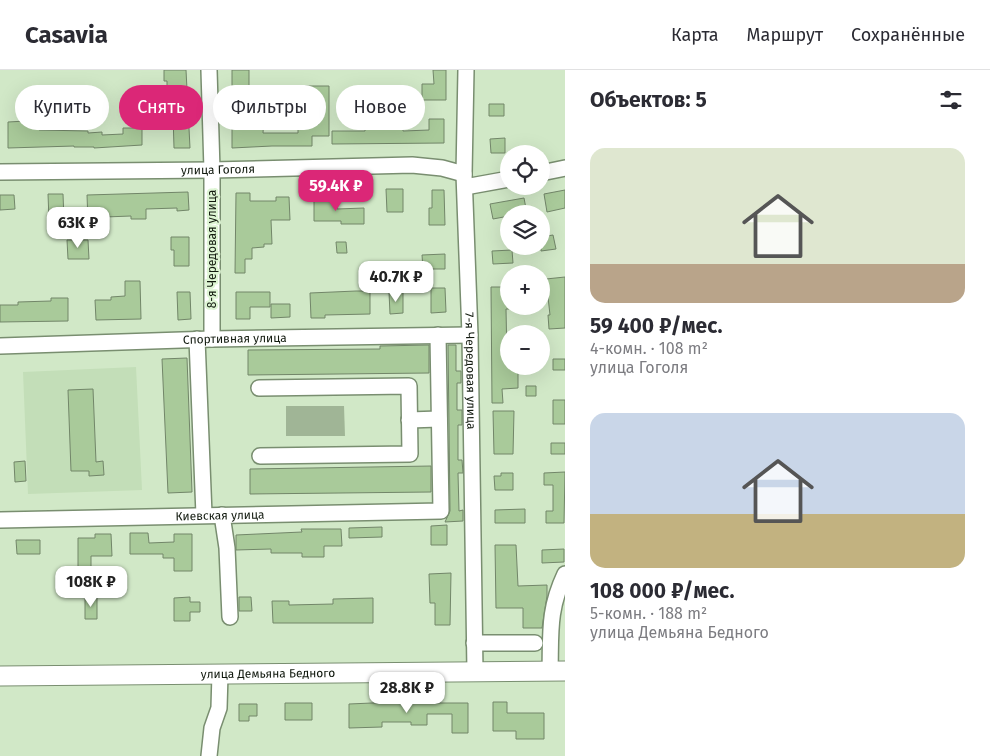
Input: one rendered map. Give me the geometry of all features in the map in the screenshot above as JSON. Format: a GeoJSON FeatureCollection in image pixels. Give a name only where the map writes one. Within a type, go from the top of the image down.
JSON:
{"type":"FeatureCollection","features":[{"type":"Feature","properties":{"kind":"main road","name":"улица Демьяна Бедного"},"geometry":{"type":"LineString","coordinates":[[0,676],[558,671]]}},
{"type":"Feature","properties":{"kind":"street","name":"8-я Чередовая улица"},"geometry":{"type":"LineString","coordinates":[[204,516],[205,339],[212,170],[209,70]]}},
{"type":"Feature","properties":{"kind":"street","name":"7-я Чередовая улица"},"geometry":{"type":"LineString","coordinates":[[466,70],[465,181],[470,335],[475,672]]}},
{"type":"Feature","properties":{"kind":"street","name":"улица Гоголя"},"geometry":{"type":"LineString","coordinates":[[0,172],[212,170],[412,164],[442,168],[465,181],[500,179]]}},
{"type":"Feature","properties":{"kind":"street"},"geometry":{"type":"LineString","coordinates":[[550,171],[565,168]]}},
{"type":"Feature","properties":{"kind":"street"},"geometry":{"type":"LineString","coordinates":[[409,420],[439,419],[438,335]]}},
{"type":"Feature","properties":{"kind":"street","name":"Спортивная улица"},"geometry":{"type":"LineString","coordinates":[[0,346],[205,339],[470,335]]}},
{"type":"Feature","properties":{"kind":"street"},"geometry":{"type":"LineString","coordinates":[[259,388],[409,386],[410,454],[260,456]]}},
{"type":"Feature","properties":{"kind":"street","name":"Киевская улица"},"geometry":{"type":"LineString","coordinates":[[0,520],[441,511],[439,419]]}},
{"type":"Feature","properties":{"kind":"street"},"geometry":{"type":"LineString","coordinates":[[222,515],[227,548],[230,617]]}},
{"type":"Feature","properties":{"kind":"street"},"geometry":{"type":"LineString","coordinates":[[558,671],[551,618],[555,598],[565,574]]}},
{"type":"Feature","properties":{"kind":"street"},"geometry":{"type":"LineString","coordinates":[[474,643],[534,643]]}},
{"type":"Feature","properties":{"kind":"street"},"geometry":{"type":"LineString","coordinates":[[209,756],[212,728],[220,708],[220,674]]}},
{"type":"Feature","properties":{"kind":"shaded area"},"geometry":{"type":"Polygon","coordinates":[[[136,367],[142,490],[28,494],[23,372],[136,367]]]}},
{"type":"Feature","properties":{"kind":"shaded area"},"geometry":{"type":"Polygon","coordinates":[[[286,406],[344,406],[345,436],[286,436],[286,406]]]}},
{"type":"Feature","properties":{"kind":"building"},"geometry":{"type":"Polygon","coordinates":[[[164,70],[186,70],[187,85],[167,85],[167,81],[164,81],[164,70]]]}},
{"type":"Feature","properties":{"kind":"building"},"geometry":{"type":"Polygon","coordinates":[[[232,70],[249,70],[249,85],[232,85],[232,70]]]}},
{"type":"Feature","properties":{"kind":"building"},"geometry":{"type":"Polygon","coordinates":[[[433,70],[446,70],[446,100],[425,100],[425,85],[422,84],[434,84],[433,70]]]}},
{"type":"Feature","properties":{"kind":"building"},"geometry":{"type":"Polygon","coordinates":[[[326,86],[329,86],[329,136],[312,136],[312,146],[232,148],[232,130],[263,130],[263,133],[298,133],[298,130],[326,130],[326,86]]]}},
{"type":"Feature","properties":{"kind":"building"},"geometry":{"type":"Polygon","coordinates":[[[489,104],[504,104],[504,116],[489,116],[489,104]]]}},
{"type":"Feature","properties":{"kind":"building"},"geometry":{"type":"Polygon","coordinates":[[[429,119],[444,119],[444,143],[332,144],[332,131],[429,130],[429,119]]]}},
{"type":"Feature","properties":{"kind":"building"},"geometry":{"type":"Polygon","coordinates":[[[8,122],[15,122],[15,130],[88,131],[88,133],[102,132],[102,135],[123,134],[123,130],[142,130],[142,145],[94,148],[74,146],[8,148],[8,122]]]}},
{"type":"Feature","properties":{"kind":"building"},"geometry":{"type":"Polygon","coordinates":[[[173,130],[189,130],[190,148],[174,148],[173,130]]]}},
{"type":"Feature","properties":{"kind":"building"},"geometry":{"type":"Polygon","coordinates":[[[505,138],[505,145],[500,145],[500,153],[491,153],[490,139],[505,138]]]}},
{"type":"Feature","properties":{"kind":"building"},"geometry":{"type":"Polygon","coordinates":[[[386,189],[403,189],[403,212],[387,212],[386,189]]]}},
{"type":"Feature","properties":{"kind":"building"},"geometry":{"type":"Polygon","coordinates":[[[432,190],[444,190],[445,225],[429,225],[429,208],[432,208],[432,190]]]}},
{"type":"Feature","properties":{"kind":"building"},"geometry":{"type":"Polygon","coordinates":[[[565,190],[565,208],[550,211],[550,205],[546,205],[544,195],[550,195],[550,193],[565,190]]]}},
{"type":"Feature","properties":{"kind":"building"},"geometry":{"type":"Polygon","coordinates":[[[188,192],[189,210],[177,211],[177,208],[146,209],[146,219],[131,219],[131,216],[105,217],[105,222],[88,222],[87,195],[188,192]]]}},
{"type":"Feature","properties":{"kind":"building"},"geometry":{"type":"Polygon","coordinates":[[[236,193],[250,193],[250,201],[276,201],[276,197],[289,197],[290,220],[271,220],[272,244],[264,244],[264,247],[252,248],[252,259],[245,259],[245,273],[235,273],[236,193]]]}},
{"type":"Feature","properties":{"kind":"building"},"geometry":{"type":"Polygon","coordinates":[[[48,194],[63,194],[64,220],[49,220],[48,194]]]}},
{"type":"Feature","properties":{"kind":"building"},"geometry":{"type":"Polygon","coordinates":[[[0,195],[14,195],[15,209],[0,210],[0,195]]]}},
{"type":"Feature","properties":{"kind":"building"},"geometry":{"type":"Polygon","coordinates":[[[314,196],[337,196],[337,209],[364,208],[364,224],[341,224],[341,221],[314,221],[314,196]]]}},
{"type":"Feature","properties":{"kind":"building"},"geometry":{"type":"Polygon","coordinates":[[[524,198],[525,205],[500,205],[500,218],[493,219],[490,204],[524,198]]]}},
{"type":"Feature","properties":{"kind":"building"},"geometry":{"type":"Polygon","coordinates":[[[553,235],[556,249],[550,250],[550,236],[553,235]]]}},
{"type":"Feature","properties":{"kind":"building"},"geometry":{"type":"Polygon","coordinates":[[[171,237],[189,237],[189,266],[174,266],[174,250],[171,250],[171,237]]]}},
{"type":"Feature","properties":{"kind":"building"},"geometry":{"type":"Polygon","coordinates":[[[67,240],[88,240],[89,259],[68,259],[67,240]]]}},
{"type":"Feature","properties":{"kind":"building"},"geometry":{"type":"Polygon","coordinates":[[[336,242],[346,242],[347,253],[337,253],[336,242]]]}},
{"type":"Feature","properties":{"kind":"building"},"geometry":{"type":"Polygon","coordinates":[[[492,251],[500,251],[500,255],[512,255],[513,263],[493,264],[492,251]]]}},
{"type":"Feature","properties":{"kind":"building"},"geometry":{"type":"Polygon","coordinates":[[[445,254],[445,269],[423,269],[422,255],[445,254]]]}},
{"type":"Feature","properties":{"kind":"building"},"geometry":{"type":"Polygon","coordinates":[[[565,277],[565,328],[550,329],[549,325],[550,279],[565,277]]]}},
{"type":"Feature","properties":{"kind":"building"},"geometry":{"type":"Polygon","coordinates":[[[125,281],[140,281],[141,319],[96,320],[95,300],[111,300],[111,297],[125,296],[125,281]]]}},
{"type":"Feature","properties":{"kind":"building"},"geometry":{"type":"Polygon","coordinates":[[[491,287],[500,287],[500,315],[506,315],[506,325],[500,325],[500,375],[518,375],[518,388],[502,389],[503,403],[492,403],[491,287]]]}},
{"type":"Feature","properties":{"kind":"building"},"geometry":{"type":"Polygon","coordinates":[[[431,288],[445,288],[446,312],[431,313],[431,288]]]}},
{"type":"Feature","properties":{"kind":"building"},"geometry":{"type":"Polygon","coordinates":[[[370,291],[370,314],[325,315],[325,318],[311,318],[310,293],[370,291]]]}},
{"type":"Feature","properties":{"kind":"building"},"geometry":{"type":"Polygon","coordinates":[[[177,292],[190,292],[191,319],[178,320],[177,292]]]}},
{"type":"Feature","properties":{"kind":"building"},"geometry":{"type":"Polygon","coordinates":[[[236,292],[270,292],[270,307],[250,307],[250,319],[236,319],[236,292]]]}},
{"type":"Feature","properties":{"kind":"building"},"geometry":{"type":"Polygon","coordinates":[[[389,292],[403,292],[403,313],[390,314],[389,292]]]}},
{"type":"Feature","properties":{"kind":"building"},"geometry":{"type":"Polygon","coordinates":[[[51,298],[68,298],[68,321],[0,322],[0,305],[18,305],[18,302],[51,301],[51,298]]]}},
{"type":"Feature","properties":{"kind":"building"},"geometry":{"type":"Polygon","coordinates":[[[271,304],[290,304],[290,317],[271,318],[271,304]]]}},
{"type":"Feature","properties":{"kind":"building"},"geometry":{"type":"Polygon","coordinates":[[[429,345],[429,373],[248,375],[248,350],[380,349],[380,346],[429,345]]]}},
{"type":"Feature","properties":{"kind":"building"},"geometry":{"type":"Polygon","coordinates":[[[448,345],[456,345],[456,371],[461,371],[461,383],[457,383],[457,410],[462,410],[462,425],[458,425],[458,460],[462,460],[463,473],[458,473],[459,511],[463,510],[463,521],[445,522],[450,511],[448,345]]]}},
{"type":"Feature","properties":{"kind":"building"},"geometry":{"type":"Polygon","coordinates":[[[187,358],[192,492],[168,493],[162,359],[187,358]]]}},
{"type":"Feature","properties":{"kind":"building"},"geometry":{"type":"Polygon","coordinates":[[[553,359],[565,359],[565,370],[553,370],[553,359]]]}},
{"type":"Feature","properties":{"kind":"building"},"geometry":{"type":"Polygon","coordinates":[[[526,386],[536,386],[536,396],[526,396],[526,386]]]}},
{"type":"Feature","properties":{"kind":"building"},"geometry":{"type":"Polygon","coordinates":[[[93,389],[96,462],[103,461],[104,475],[89,476],[89,471],[71,471],[68,390],[93,389]]]}},
{"type":"Feature","properties":{"kind":"building"},"geometry":{"type":"Polygon","coordinates":[[[553,400],[565,400],[565,424],[553,424],[553,400]]]}},
{"type":"Feature","properties":{"kind":"building"},"geometry":{"type":"Polygon","coordinates":[[[493,411],[514,411],[513,454],[494,454],[493,411]]]}},
{"type":"Feature","properties":{"kind":"building"},"geometry":{"type":"Polygon","coordinates":[[[551,443],[565,443],[565,454],[551,454],[551,443]]]}},
{"type":"Feature","properties":{"kind":"building"},"geometry":{"type":"Polygon","coordinates":[[[25,461],[26,481],[15,482],[14,462],[25,461]]]}},
{"type":"Feature","properties":{"kind":"building"},"geometry":{"type":"Polygon","coordinates":[[[431,466],[431,492],[250,494],[250,469],[431,466]]]}},
{"type":"Feature","properties":{"kind":"building"},"geometry":{"type":"Polygon","coordinates":[[[565,472],[564,523],[546,523],[546,511],[553,511],[553,485],[544,485],[544,473],[565,472]]]}},
{"type":"Feature","properties":{"kind":"building"},"geometry":{"type":"Polygon","coordinates":[[[501,473],[513,473],[513,490],[495,490],[494,476],[501,476],[501,473]]]}},
{"type":"Feature","properties":{"kind":"building"},"geometry":{"type":"Polygon","coordinates":[[[525,509],[525,523],[495,523],[495,510],[525,509]]]}},
{"type":"Feature","properties":{"kind":"building"},"geometry":{"type":"Polygon","coordinates":[[[447,525],[447,545],[431,545],[431,526],[447,525]]]}},
{"type":"Feature","properties":{"kind":"building"},"geometry":{"type":"Polygon","coordinates":[[[382,527],[382,537],[349,538],[349,528],[382,527]]]}},
{"type":"Feature","properties":{"kind":"building"},"geometry":{"type":"Polygon","coordinates":[[[301,529],[341,529],[342,546],[324,546],[324,557],[302,557],[302,553],[271,553],[271,549],[236,550],[236,535],[302,532],[301,529]]]}},
{"type":"Feature","properties":{"kind":"building"},"geometry":{"type":"Polygon","coordinates":[[[130,533],[148,533],[149,543],[174,542],[174,534],[192,534],[192,571],[174,571],[174,558],[163,558],[163,554],[130,554],[130,533]]]}},
{"type":"Feature","properties":{"kind":"building"},"geometry":{"type":"Polygon","coordinates":[[[95,534],[111,534],[112,556],[91,556],[91,575],[78,575],[78,538],[95,538],[95,534]]]}},
{"type":"Feature","properties":{"kind":"building"},"geometry":{"type":"Polygon","coordinates":[[[16,540],[40,540],[40,554],[17,554],[16,540]]]}},
{"type":"Feature","properties":{"kind":"building"},"geometry":{"type":"Polygon","coordinates":[[[495,545],[516,545],[518,586],[547,585],[542,628],[523,628],[523,608],[496,608],[495,545]]]}},
{"type":"Feature","properties":{"kind":"building"},"geometry":{"type":"Polygon","coordinates":[[[564,549],[564,562],[542,563],[542,550],[564,549]]]}},
{"type":"Feature","properties":{"kind":"building"},"geometry":{"type":"Polygon","coordinates":[[[451,573],[450,625],[435,625],[435,603],[430,603],[429,574],[451,573]]]}},
{"type":"Feature","properties":{"kind":"building"},"geometry":{"type":"Polygon","coordinates":[[[190,597],[190,602],[200,602],[200,612],[190,612],[190,621],[174,621],[174,598],[190,597]]]}},
{"type":"Feature","properties":{"kind":"building"},"geometry":{"type":"Polygon","coordinates":[[[239,597],[251,597],[252,611],[239,611],[239,597]]]}},
{"type":"Feature","properties":{"kind":"building"},"geometry":{"type":"Polygon","coordinates":[[[85,598],[97,598],[97,619],[85,619],[85,598]]]}},
{"type":"Feature","properties":{"kind":"building"},"geometry":{"type":"Polygon","coordinates":[[[373,598],[373,623],[273,623],[272,601],[289,601],[289,605],[333,604],[333,599],[373,598]]]}},
{"type":"Feature","properties":{"kind":"building"},"geometry":{"type":"Polygon","coordinates":[[[493,702],[507,702],[507,713],[544,713],[544,739],[516,739],[516,731],[493,731],[493,702]]]}},
{"type":"Feature","properties":{"kind":"building"},"geometry":{"type":"Polygon","coordinates":[[[285,703],[312,703],[312,720],[285,720],[285,703]]]}},
{"type":"Feature","properties":{"kind":"building"},"geometry":{"type":"Polygon","coordinates":[[[468,703],[468,733],[452,733],[452,714],[427,714],[427,725],[411,725],[411,722],[382,722],[382,727],[349,728],[349,704],[468,703]]]}},
{"type":"Feature","properties":{"kind":"building"},"geometry":{"type":"Polygon","coordinates":[[[239,704],[257,704],[257,716],[249,716],[249,721],[239,721],[239,704]]]}}]}
